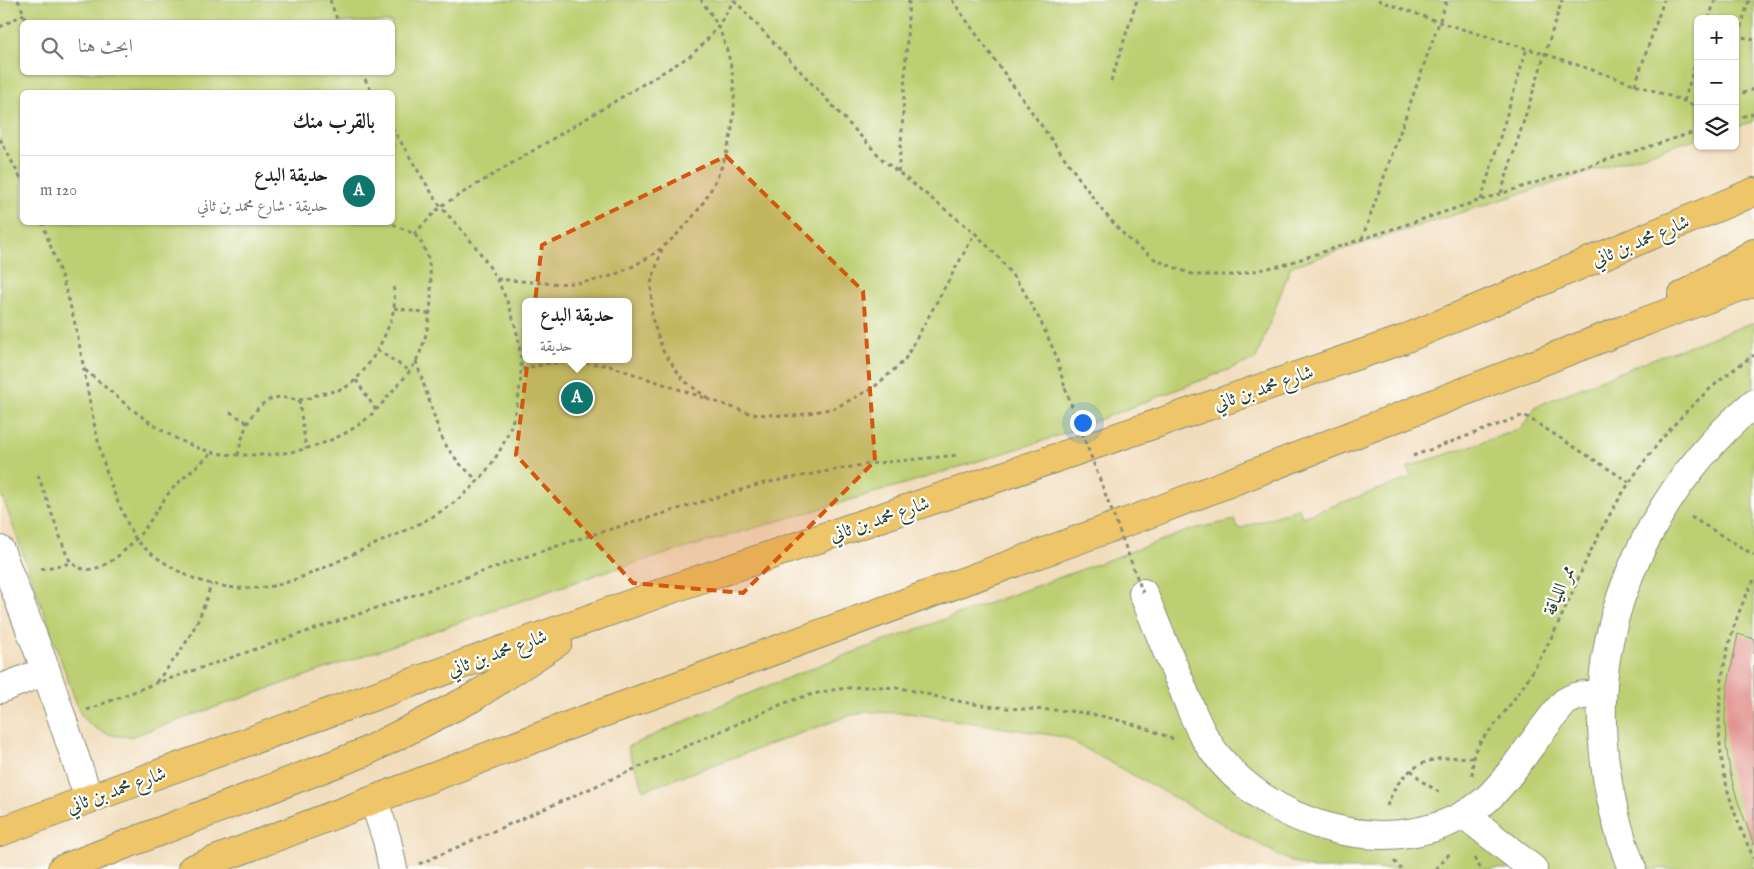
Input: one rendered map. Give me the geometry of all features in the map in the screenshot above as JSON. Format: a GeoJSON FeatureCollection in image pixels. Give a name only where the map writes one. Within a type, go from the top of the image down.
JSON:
{"type":"FeatureCollection","features":[{"type":"Feature","properties":{"kind":"main road","name":"شارع محمد بن ثاني"},"geometry":{"type":"LineString","coordinates":[[0,832],[89,798],[693,582],[1402,340],[1754,192]]}},
{"type":"Feature","properties":{"kind":"main road"},"geometry":{"type":"LineString","coordinates":[[1646,321],[1679,297],[1754,253]]}},
{"type":"Feature","properties":{"kind":"main road"},"geometry":{"type":"LineString","coordinates":[[192,869],[570,725],[1154,512],[1646,321],[1754,282]]}},
{"type":"Feature","properties":{"kind":"main road"},"geometry":{"type":"LineString","coordinates":[[62,869],[363,753],[472,698],[601,615]]}},
{"type":"Feature","properties":{"kind":"street"},"geometry":{"type":"LineString","coordinates":[[1632,869],[1612,807],[1605,771],[1602,697],[1611,637],[1622,596],[1638,556],[1667,502],[1688,471],[1712,443],[1754,403]]}},
{"type":"Feature","properties":{"kind":"street"},"geometry":{"type":"LineString","coordinates":[[0,550],[46,671],[89,798]]}},
{"type":"Feature","properties":{"kind":"street"},"geometry":{"type":"LineString","coordinates":[[1143,593],[1195,719],[1207,742],[1223,763],[1241,782],[1262,798],[1284,811],[1327,827],[1365,834],[1385,834],[1424,830],[1444,825],[1465,809],[1482,803],[1498,788],[1565,702],[1579,695],[1602,697]]}},
{"type":"Feature","properties":{"kind":"street"},"geometry":{"type":"LineString","coordinates":[[0,689],[46,671]]}},
{"type":"Feature","properties":{"kind":"street"},"geometry":{"type":"LineString","coordinates":[[374,801],[387,840],[404,867]]}},
{"type":"Feature","properties":{"kind":"street"},"geometry":{"type":"LineString","coordinates":[[1465,809],[1533,869]]}},
{"type":"Feature","properties":{"kind":"path"},"geometry":{"type":"LineString","coordinates":[[18,0],[26,20]]}},
{"type":"Feature","properties":{"kind":"path"},"geometry":{"type":"LineString","coordinates":[[330,0],[337,20]]}},
{"type":"Feature","properties":{"kind":"path"},"geometry":{"type":"LineString","coordinates":[[497,279],[559,284],[587,282],[613,275],[638,264],[662,249],[690,222],[712,190],[727,153],[734,114],[734,83],[727,49],[719,27],[701,0]]}},
{"type":"Feature","properties":{"kind":"path"},"geometry":{"type":"LineString","coordinates":[[414,234],[441,206],[678,64],[705,43],[719,27],[734,0],[868,145],[898,173],[975,233],[1000,259],[1022,288],[1040,320],[1055,353],[1065,388],[1143,593]]}},
{"type":"Feature","properties":{"kind":"path"},"geometry":{"type":"LineString","coordinates":[[898,173],[903,122],[909,0]]}},
{"type":"Feature","properties":{"kind":"path"},"geometry":{"type":"LineString","coordinates":[[952,0],[1100,209],[1128,238],[1156,260],[1194,275],[1235,275],[1283,265],[1501,193],[1694,132]]}},
{"type":"Feature","properties":{"kind":"path"},"geometry":{"type":"LineString","coordinates":[[1111,81],[1137,0]]}},
{"type":"Feature","properties":{"kind":"path"},"geometry":{"type":"LineString","coordinates":[[1378,0],[1439,22],[1527,48],[1684,100],[1694,106]]}},
{"type":"Feature","properties":{"kind":"path"},"geometry":{"type":"LineString","coordinates":[[1362,239],[1447,0]]}},
{"type":"Feature","properties":{"kind":"path"},"geometry":{"type":"LineString","coordinates":[[1501,193],[1562,0]]}},
{"type":"Feature","properties":{"kind":"path"},"geometry":{"type":"LineString","coordinates":[[1635,84],[1664,0]]}},
{"type":"Feature","properties":{"kind":"path"},"geometry":{"type":"LineString","coordinates":[[1710,15],[1715,0]]}},
{"type":"Feature","properties":{"kind":"path"},"geometry":{"type":"LineString","coordinates":[[1739,27],[1749,0],[1754,2]]}},
{"type":"Feature","properties":{"kind":"path"},"geometry":{"type":"LineString","coordinates":[[0,27],[24,14]]}},
{"type":"Feature","properties":{"kind":"path"},"geometry":{"type":"LineString","coordinates":[[1739,36],[1754,40]]}},
{"type":"Feature","properties":{"kind":"path"},"geometry":{"type":"LineString","coordinates":[[1481,200],[1527,48]]}},
{"type":"Feature","properties":{"kind":"path"},"geometry":{"type":"LineString","coordinates":[[1684,100],[1696,60]]}},
{"type":"Feature","properties":{"kind":"path"},"geometry":{"type":"LineString","coordinates":[[363,75],[371,90]]}},
{"type":"Feature","properties":{"kind":"path"},"geometry":{"type":"LineString","coordinates":[[1739,95],[1754,89]]}},
{"type":"Feature","properties":{"kind":"path"},"geometry":{"type":"LineString","coordinates":[[1739,118],[1754,113]]}},
{"type":"Feature","properties":{"kind":"path"},"geometry":{"type":"LineString","coordinates":[[43,225],[74,319],[105,470],[114,496],[136,539],[161,560],[186,575],[211,584],[244,588],[273,586],[301,576],[400,533],[455,503],[478,482],[496,457],[510,429],[519,400],[522,369],[518,338],[510,308],[497,279],[482,254],[441,206],[395,133]]}},
{"type":"Feature","properties":{"kind":"path"},"geometry":{"type":"LineString","coordinates":[[0,139],[20,177]]}},
{"type":"Feature","properties":{"kind":"path"},"geometry":{"type":"LineString","coordinates":[[85,370],[150,424],[180,441],[213,452],[238,455],[271,455],[306,449],[348,432],[376,410],[410,371],[422,346],[429,314],[431,280],[428,258],[423,246],[414,234],[393,225]]}},
{"type":"Feature","properties":{"kind":"path"},"geometry":{"type":"LineString","coordinates":[[588,363],[610,366],[752,414],[794,416],[835,408],[873,388],[904,360],[975,233]]}},
{"type":"Feature","properties":{"kind":"path"},"geometry":{"type":"LineString","coordinates":[[662,249],[651,283],[652,318],[660,343],[663,351],[683,380],[712,401]]}},
{"type":"Feature","properties":{"kind":"path"},"geometry":{"type":"LineString","coordinates":[[238,455],[241,438],[248,423],[253,414],[267,401],[279,396],[299,400],[309,398],[346,387],[356,380],[377,350],[390,323],[394,308],[394,284]]}},
{"type":"Feature","properties":{"kind":"path"},"geometry":{"type":"LineString","coordinates":[[394,308],[429,314]]}},
{"type":"Feature","properties":{"kind":"path"},"geometry":{"type":"LineString","coordinates":[[377,350],[410,371]]}},
{"type":"Feature","properties":{"kind":"path","name":"ممر اللياقة"},"geometry":{"type":"LineString","coordinates":[[1481,869],[1471,852],[1467,840],[1465,809],[1476,748],[1521,690],[1543,654],[1606,521],[1629,482],[1668,431],[1720,380],[1754,355]]}},
{"type":"Feature","properties":{"kind":"path"},"geometry":{"type":"LineString","coordinates":[[415,360],[440,434],[448,449],[478,482]]}},
{"type":"Feature","properties":{"kind":"path"},"geometry":{"type":"LineString","coordinates":[[522,369],[551,363]]}},
{"type":"Feature","properties":{"kind":"path"},"geometry":{"type":"LineString","coordinates":[[356,380],[376,410]]}},
{"type":"Feature","properties":{"kind":"path"},"geometry":{"type":"LineString","coordinates":[[299,400],[306,449]]}},
{"type":"Feature","properties":{"kind":"path"},"geometry":{"type":"LineString","coordinates":[[230,412],[248,423]]}},
{"type":"Feature","properties":{"kind":"path"},"geometry":{"type":"LineString","coordinates":[[1413,456],[1524,415],[1629,482]]}},
{"type":"Feature","properties":{"kind":"path"},"geometry":{"type":"LineString","coordinates":[[40,569],[71,563],[88,570],[99,569],[108,564],[136,539],[175,486],[213,452]]}},
{"type":"Feature","properties":{"kind":"path"},"geometry":{"type":"LineString","coordinates":[[63,720],[155,684],[572,541],[764,483],[867,464],[959,454]]}},
{"type":"Feature","properties":{"kind":"path"},"geometry":{"type":"LineString","coordinates":[[38,475],[71,563]]}},
{"type":"Feature","properties":{"kind":"path"},"geometry":{"type":"LineString","coordinates":[[1667,502],[1754,554]]}},
{"type":"Feature","properties":{"kind":"path"},"geometry":{"type":"LineString","coordinates":[[1754,580],[1735,624],[1726,658],[1720,693],[1719,728],[1722,762],[1729,797],[1740,830],[1754,859]]}},
{"type":"Feature","properties":{"kind":"path"},"geometry":{"type":"LineString","coordinates":[[155,684],[183,649],[195,628],[211,584]]}},
{"type":"Feature","properties":{"kind":"path"},"geometry":{"type":"LineString","coordinates":[[404,867],[782,704],[805,695],[854,686],[906,689],[976,704],[1094,715],[1150,729],[1186,746],[1207,742]]}},
{"type":"Feature","properties":{"kind":"path"},"geometry":{"type":"LineString","coordinates":[[1401,869],[1391,854],[1385,834],[1384,820],[1392,792],[1411,770],[1434,759],[1446,757],[1473,758]]}},
{"type":"Feature","properties":{"kind":"path"},"geometry":{"type":"LineString","coordinates":[[1411,770],[1436,791],[1465,809]]}},
{"type":"Feature","properties":{"kind":"path"},"geometry":{"type":"LineString","coordinates":[[1436,869],[1454,849]]}},
{"type":"Feature","properties":{"kind":"highlighted area"},"geometry":{"type":"Polygon","coordinates":[[[726,156],[863,291],[875,461],[743,593],[633,583],[516,455],[542,245],[726,156]]]}},
{"type":"Feature","properties":{"kind":"green space"},"geometry":{"type":"Polygon","coordinates":[[[0,0],[1754,0],[1754,121],[1739,126],[1739,15],[1694,15],[1694,139],[1291,266],[1256,359],[1052,438],[918,480],[598,574],[133,736],[117,736],[103,732],[96,729],[80,713],[0,490],[0,0]]]}},
{"type":"Feature","properties":{"kind":"green space"},"geometry":{"type":"Polygon","coordinates":[[[1754,322],[1754,869],[1312,869],[1286,859],[1064,737],[908,713],[867,712],[848,716],[644,790],[627,747],[730,701],[835,659],[1193,529],[1235,520],[1239,529],[1299,508],[1302,517],[1411,478],[1408,467],[1521,429],[1536,406],[1647,361],[1754,322]]]}},
{"type":"Feature","properties":{"kind":"building"},"geometry":{"type":"Polygon","coordinates":[[[1738,634],[1754,639],[1754,845],[1737,799],[1730,772],[1726,744],[1725,716],[1727,689],[1738,634]]]}},
{"type":"Feature","properties":{"kind":"place","name":"حديقة البدع"},"geometry":{"type":"Point","coordinates":[577,398]}}]}
